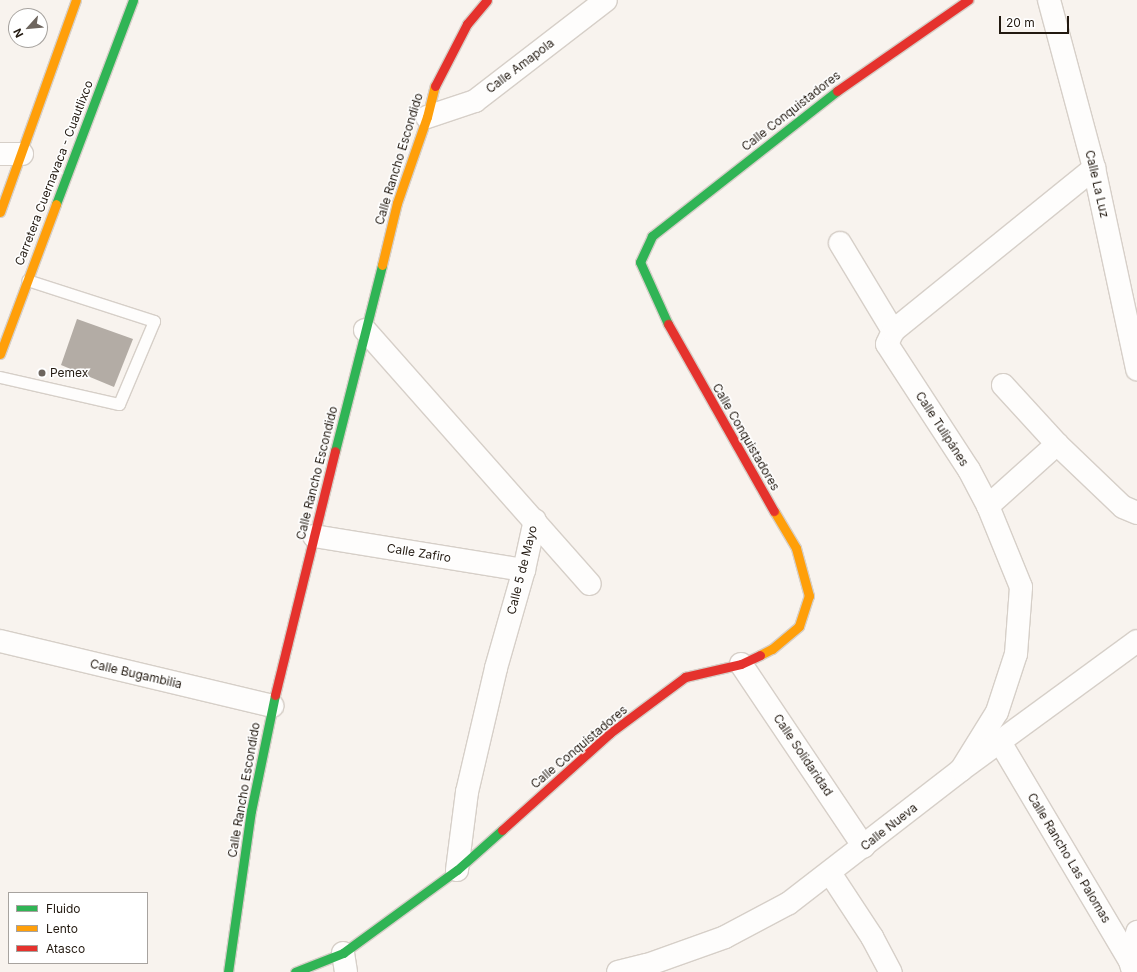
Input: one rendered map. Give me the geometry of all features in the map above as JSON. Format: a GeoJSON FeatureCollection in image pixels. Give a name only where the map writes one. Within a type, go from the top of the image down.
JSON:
{"type":"FeatureCollection","features":[{"type":"Feature","properties":{"kind":"street"},"geometry":{"type":"LineString","coordinates":[[0,212],[76,0]]}},
{"type":"Feature","properties":{"kind":"street","name":"Carretera Cuernavaca - Cuautlixco"},"geometry":{"type":"LineString","coordinates":[[0,354],[133,0]]}},
{"type":"Feature","properties":{"kind":"street","name":"Calle Rancho Escondido"},"geometry":{"type":"LineString","coordinates":[[228,972],[251,811],[272,706],[364,330],[397,203],[427,117],[433,89],[467,24],[488,0]]}},
{"type":"Feature","properties":{"kind":"street","name":"Calle Amapola"},"geometry":{"type":"LineString","coordinates":[[427,117],[475,101],[606,0]]}},
{"type":"Feature","properties":{"kind":"street","name":"Calle Conquistadores"},"geometry":{"type":"LineString","coordinates":[[295,972],[345,963],[457,870],[610,733],[685,677],[741,664],[772,649],[799,626],[809,596],[796,548],[666,320],[640,262],[652,236],[658,231],[850,81],[955,7],[968,0]]}},
{"type":"Feature","properties":{"kind":"street","name":"Calle La Luz"},"geometry":{"type":"LineString","coordinates":[[1049,0],[1094,168],[1137,369]]}},
{"type":"Feature","properties":{"kind":"street"},"geometry":{"type":"LineString","coordinates":[[0,154],[22,154]]}},
{"type":"Feature","properties":{"kind":"street"},"geometry":{"type":"LineString","coordinates":[[840,243],[894,331],[1094,168]]}},
{"type":"Feature","properties":{"kind":"street","name":"Calle 5 de Mayo"},"geometry":{"type":"LineString","coordinates":[[364,330],[535,520],[524,570],[496,668],[467,792],[457,870]]}},
{"type":"Feature","properties":{"kind":"street","name":"Calle Tulipánes"},"geometry":{"type":"LineString","coordinates":[[894,331],[887,344],[969,470],[988,506],[1021,587],[1016,654],[997,712],[960,770]]}},
{"type":"Feature","properties":{"kind":"street"},"geometry":{"type":"LineString","coordinates":[[1003,384],[1056,444],[1123,507],[1137,513]]}},
{"type":"Feature","properties":{"kind":"street"},"geometry":{"type":"LineString","coordinates":[[988,506],[1056,444]]}},
{"type":"Feature","properties":{"kind":"street"},"geometry":{"type":"LineString","coordinates":[[535,520],[590,584]]}},
{"type":"Feature","properties":{"kind":"street","name":"Calle Zafiro"},"geometry":{"type":"LineString","coordinates":[[314,536],[524,570]]}},
{"type":"Feature","properties":{"kind":"street","name":"Calle Bugambilia"},"geometry":{"type":"LineString","coordinates":[[0,641],[272,706]]}},
{"type":"Feature","properties":{"kind":"street","name":"Calle Nueva"},"geometry":{"type":"LineString","coordinates":[[618,972],[647,966],[725,937],[789,903],[864,847],[960,770],[1137,641]]}},
{"type":"Feature","properties":{"kind":"street","name":"Calle Solidaridad"},"geometry":{"type":"LineString","coordinates":[[741,664],[864,847]]}},
{"type":"Feature","properties":{"kind":"street","name":"Calle Rancho Las Palomas"},"geometry":{"type":"LineString","coordinates":[[1000,742],[1128,968]]}},
{"type":"Feature","properties":{"kind":"street"},"geometry":{"type":"LineString","coordinates":[[830,873],[872,937],[891,972]]}},
{"type":"Feature","properties":{"kind":"street"},"geometry":{"type":"LineString","coordinates":[[1128,968],[1137,932]]}},
{"type":"Feature","properties":{"kind":"lane"},"geometry":{"type":"LineString","coordinates":[[0,377],[119,404],[154,321],[27,280]]}},
{"type":"Feature","properties":{"kind":"building"},"geometry":{"type":"Polygon","coordinates":[[[77,319],[133,339],[114,387],[61,365],[77,319]]]}},
{"type":"Feature","properties":{"kind":"traffic: fast"},"geometry":{"type":"LineString","coordinates":[[56,204],[133,0]]}},
{"type":"Feature","properties":{"kind":"traffic: fast"},"geometry":{"type":"LineString","coordinates":[[668,324],[640,262],[652,236],[837,91]]}},
{"type":"Feature","properties":{"kind":"traffic: fast"},"geometry":{"type":"LineString","coordinates":[[335,451],[382,265]]}},
{"type":"Feature","properties":{"kind":"traffic: fast"},"geometry":{"type":"LineString","coordinates":[[228,972],[251,811],[275,695]]}},
{"type":"Feature","properties":{"kind":"traffic: fast"},"geometry":{"type":"LineString","coordinates":[[295,972],[343,953],[457,870],[502,830]]}},
{"type":"Feature","properties":{"kind":"traffic: slow"},"geometry":{"type":"LineString","coordinates":[[0,212],[76,0]]}},
{"type":"Feature","properties":{"kind":"traffic: slow"},"geometry":{"type":"LineString","coordinates":[[382,265],[397,203],[427,117],[435,86]]}},
{"type":"Feature","properties":{"kind":"traffic: slow"},"geometry":{"type":"LineString","coordinates":[[0,354],[56,204]]}},
{"type":"Feature","properties":{"kind":"traffic: slow"},"geometry":{"type":"LineString","coordinates":[[760,655],[772,649],[799,626],[809,596],[796,548],[774,511]]}},
{"type":"Feature","properties":{"kind":"traffic: jam"},"geometry":{"type":"LineString","coordinates":[[435,86],[467,24],[487,0]]}},
{"type":"Feature","properties":{"kind":"traffic: jam"},"geometry":{"type":"LineString","coordinates":[[837,91],[968,0]]}},
{"type":"Feature","properties":{"kind":"traffic: jam"},"geometry":{"type":"LineString","coordinates":[[668,324],[774,511]]}},
{"type":"Feature","properties":{"kind":"traffic: jam"},"geometry":{"type":"LineString","coordinates":[[275,695],[335,451]]}},
{"type":"Feature","properties":{"kind":"traffic: jam"},"geometry":{"type":"LineString","coordinates":[[502,830],[610,733],[685,677],[741,664],[760,655]]}},
{"type":"Feature","properties":{"kind":"place","name":"Pemex"},"geometry":{"type":"Point","coordinates":[42,373]}}]}
